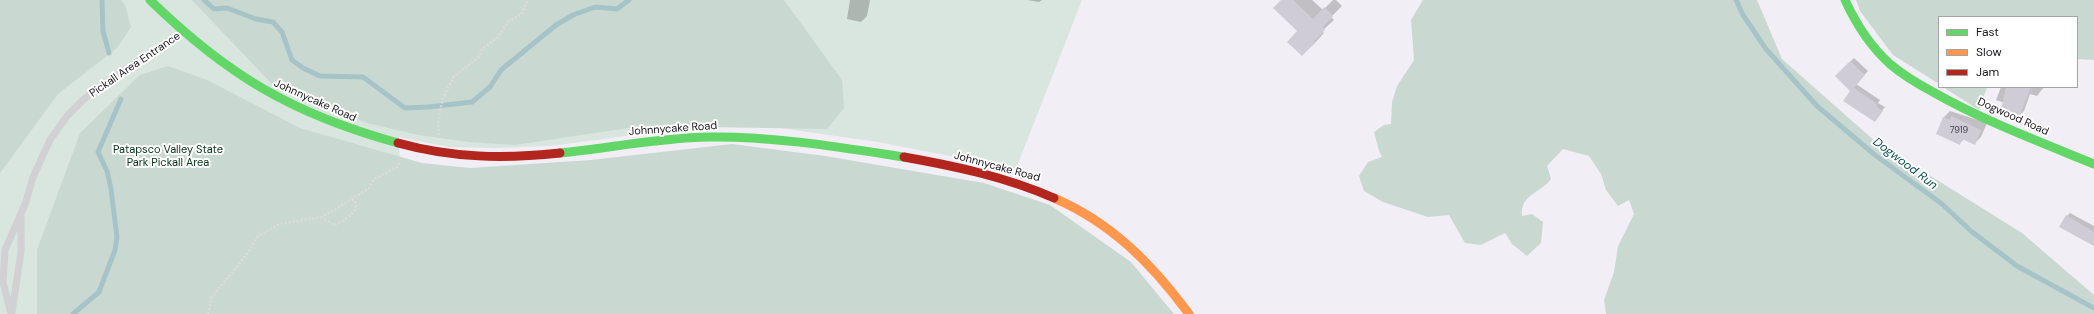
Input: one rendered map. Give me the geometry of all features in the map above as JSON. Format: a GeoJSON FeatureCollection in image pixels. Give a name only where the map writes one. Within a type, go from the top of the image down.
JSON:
{"type":"FeatureCollection","features":[{"type":"Feature","properties":{"kind":"street","name":"Johnnycake Road"},"geometry":{"type":"LineString","coordinates":[[150,0],[183,32],[223,65],[259,89],[294,108],[343,128],[419,149],[448,155],[497,158],[553,154],[689,138],[737,137],[788,141],[928,161],[989,174],[1037,189],[1100,222],[1126,242],[1150,266],[1188,314]]}},
{"type":"Feature","properties":{"kind":"street","name":"Dogwood Road"},"geometry":{"type":"LineString","coordinates":[[1845,0],[1854,18],[1870,43],[1886,61],[1910,78],[1946,100],[2004,128],[2094,164]]}},
{"type":"Feature","properties":{"kind":"lane","name":"Pickall Area Entrance"},"geometry":{"type":"LineString","coordinates":[[12,314],[3,282],[5,250],[21,215],[33,177],[48,146],[67,116],[102,84],[183,32]]}},
{"type":"Feature","properties":{"kind":"lane"},"geometry":{"type":"LineString","coordinates":[[12,314],[21,252],[21,215]]}},
{"type":"Feature","properties":{"kind":"path"},"geometry":{"type":"LineString","coordinates":[[439,141],[438,121],[443,98],[454,76],[479,57],[482,49],[497,38],[509,21],[521,15],[528,0]]}},
{"type":"Feature","properties":{"kind":"path"},"geometry":{"type":"LineString","coordinates":[[208,314],[212,297],[247,254],[258,236],[279,224],[321,217],[338,208],[369,188],[374,180],[396,167],[402,159],[419,149]]}},
{"type":"Feature","properties":{"kind":"path"},"geometry":{"type":"LineString","coordinates":[[321,217],[334,225],[352,215],[356,208],[355,201],[350,199]]}},
{"type":"Feature","properties":{"kind":"green space","name":"Patapsco Valley State Park Pickall Area"},"geometry":{"type":"Polygon","coordinates":[[[0,0],[1082,0],[1014,174],[955,157],[878,142],[752,124],[699,126],[551,146],[496,148],[448,147],[399,137],[405,314],[0,314],[0,0]]]}},
{"type":"Feature","properties":{"kind":"green space"},"geometry":{"type":"Polygon","coordinates":[[[0,0],[121,0],[125,5],[131,27],[117,48],[58,94],[0,173],[0,0]]]}},
{"type":"Feature","properties":{"kind":"green space"},"geometry":{"type":"Polygon","coordinates":[[[192,0],[784,0],[842,80],[844,108],[827,129],[642,126],[515,145],[468,142],[418,135],[367,123],[271,83],[192,0]]]}},
{"type":"Feature","properties":{"kind":"green space"},"geometry":{"type":"Polygon","coordinates":[[[1423,0],[1757,0],[1782,59],[1876,142],[2022,233],[2094,295],[2094,314],[1606,314],[1604,300],[1614,272],[1618,246],[1634,214],[1629,200],[1618,206],[1606,190],[1601,174],[1589,156],[1563,149],[1547,166],[1551,179],[1524,203],[1522,216],[1532,214],[1543,222],[1541,243],[1527,256],[1512,244],[1505,233],[1481,245],[1465,243],[1449,215],[1428,217],[1383,202],[1364,191],[1359,176],[1368,162],[1382,157],[1374,132],[1384,125],[1391,124],[1392,102],[1397,86],[1414,60],[1411,20],[1423,0]]]}},
{"type":"Feature","properties":{"kind":"green space"},"geometry":{"type":"Polygon","coordinates":[[[1856,0],[2094,0],[2094,60],[2078,59],[2078,16],[1938,16],[1938,83],[1893,55],[1860,11],[1856,0]]]}},
{"type":"Feature","properties":{"kind":"green space"},"geometry":{"type":"Polygon","coordinates":[[[168,66],[207,80],[300,128],[422,163],[470,168],[591,160],[732,144],[825,156],[984,183],[1050,205],[1131,262],[1174,314],[37,314],[37,250],[80,133],[140,75],[168,66]]]}},
{"type":"Feature","properties":{"kind":"green space"},"geometry":{"type":"Polygon","coordinates":[[[1945,88],[1987,88],[1979,110],[1945,88]]]}},
{"type":"Feature","properties":{"kind":"building"},"geometry":{"type":"Polygon","coordinates":[[[1281,0],[1293,0],[1313,19],[1324,7],[1333,16],[1323,27],[1325,30],[1314,41],[1315,43],[1302,56],[1287,42],[1297,31],[1273,8],[1281,0]]]}},
{"type":"Feature","properties":{"kind":"building"},"geometry":{"type":"Polygon","coordinates":[[[1850,61],[1865,75],[1854,88],[1877,104],[1876,106],[1883,111],[1875,122],[1843,101],[1850,91],[1835,76],[1850,61]]]}},
{"type":"Feature","properties":{"kind":"building"},"geometry":{"type":"Polygon","coordinates":[[[2006,88],[2031,88],[2019,117],[2001,110],[2006,88]]]}},
{"type":"Feature","properties":{"kind":"building"},"geometry":{"type":"Polygon","coordinates":[[[1951,116],[1981,130],[1975,145],[1962,139],[1960,145],[1936,134],[1943,117],[1950,120],[1951,116]]]}},
{"type":"Feature","properties":{"kind":"building"},"geometry":{"type":"Polygon","coordinates":[[[2066,215],[2094,232],[2094,246],[2059,227],[2066,215]]]}},
{"type":"Feature","properties":{"kind":"waterway"},"geometry":{"type":"LineString","coordinates":[[102,0],[103,31],[109,53]]}},
{"type":"Feature","properties":{"kind":"waterway"},"geometry":{"type":"LineString","coordinates":[[204,0],[214,9],[227,8],[256,19],[273,22],[282,32],[292,60],[303,68],[320,76],[363,77],[405,108],[472,102],[490,87],[501,70],[556,25],[573,15],[595,7],[617,9],[629,0]]}},
{"type":"Feature","properties":{"kind":"waterway","name":"Dogwood Run"},"geometry":{"type":"LineString","coordinates":[[1736,0],[1743,15],[1766,49],[1817,106],[1875,155],[1942,204],[1971,231],[2017,266],[2094,308]]}},
{"type":"Feature","properties":{"kind":"waterway"},"geometry":{"type":"LineString","coordinates":[[73,314],[99,292],[115,250],[117,237],[111,189],[107,171],[98,152],[121,99]]}},
{"type":"Feature","properties":{"kind":"traffic: fast"},"geometry":{"type":"LineString","coordinates":[[150,0],[207,50],[235,71],[264,89],[294,105],[326,119],[360,132],[398,143]]}},
{"type":"Feature","properties":{"kind":"traffic: fast"},"geometry":{"type":"LineString","coordinates":[[1845,0],[1854,18],[1870,42],[1890,64],[1905,76],[1952,103],[2012,131],[2094,164]]}},
{"type":"Feature","properties":{"kind":"traffic: fast"},"geometry":{"type":"LineString","coordinates":[[560,153],[671,139],[732,137],[781,140],[904,157]]}},
{"type":"Feature","properties":{"kind":"traffic: slow"},"geometry":{"type":"LineString","coordinates":[[1054,198],[1075,208],[1094,220],[1129,247],[1160,278],[1189,314]]}},
{"type":"Feature","properties":{"kind":"traffic: jam"},"geometry":{"type":"LineString","coordinates":[[398,143],[438,152],[478,156],[519,156],[560,153]]}},
{"type":"Feature","properties":{"kind":"traffic: jam"},"geometry":{"type":"LineString","coordinates":[[904,157],[942,164],[999,178],[1054,198]]}}]}
